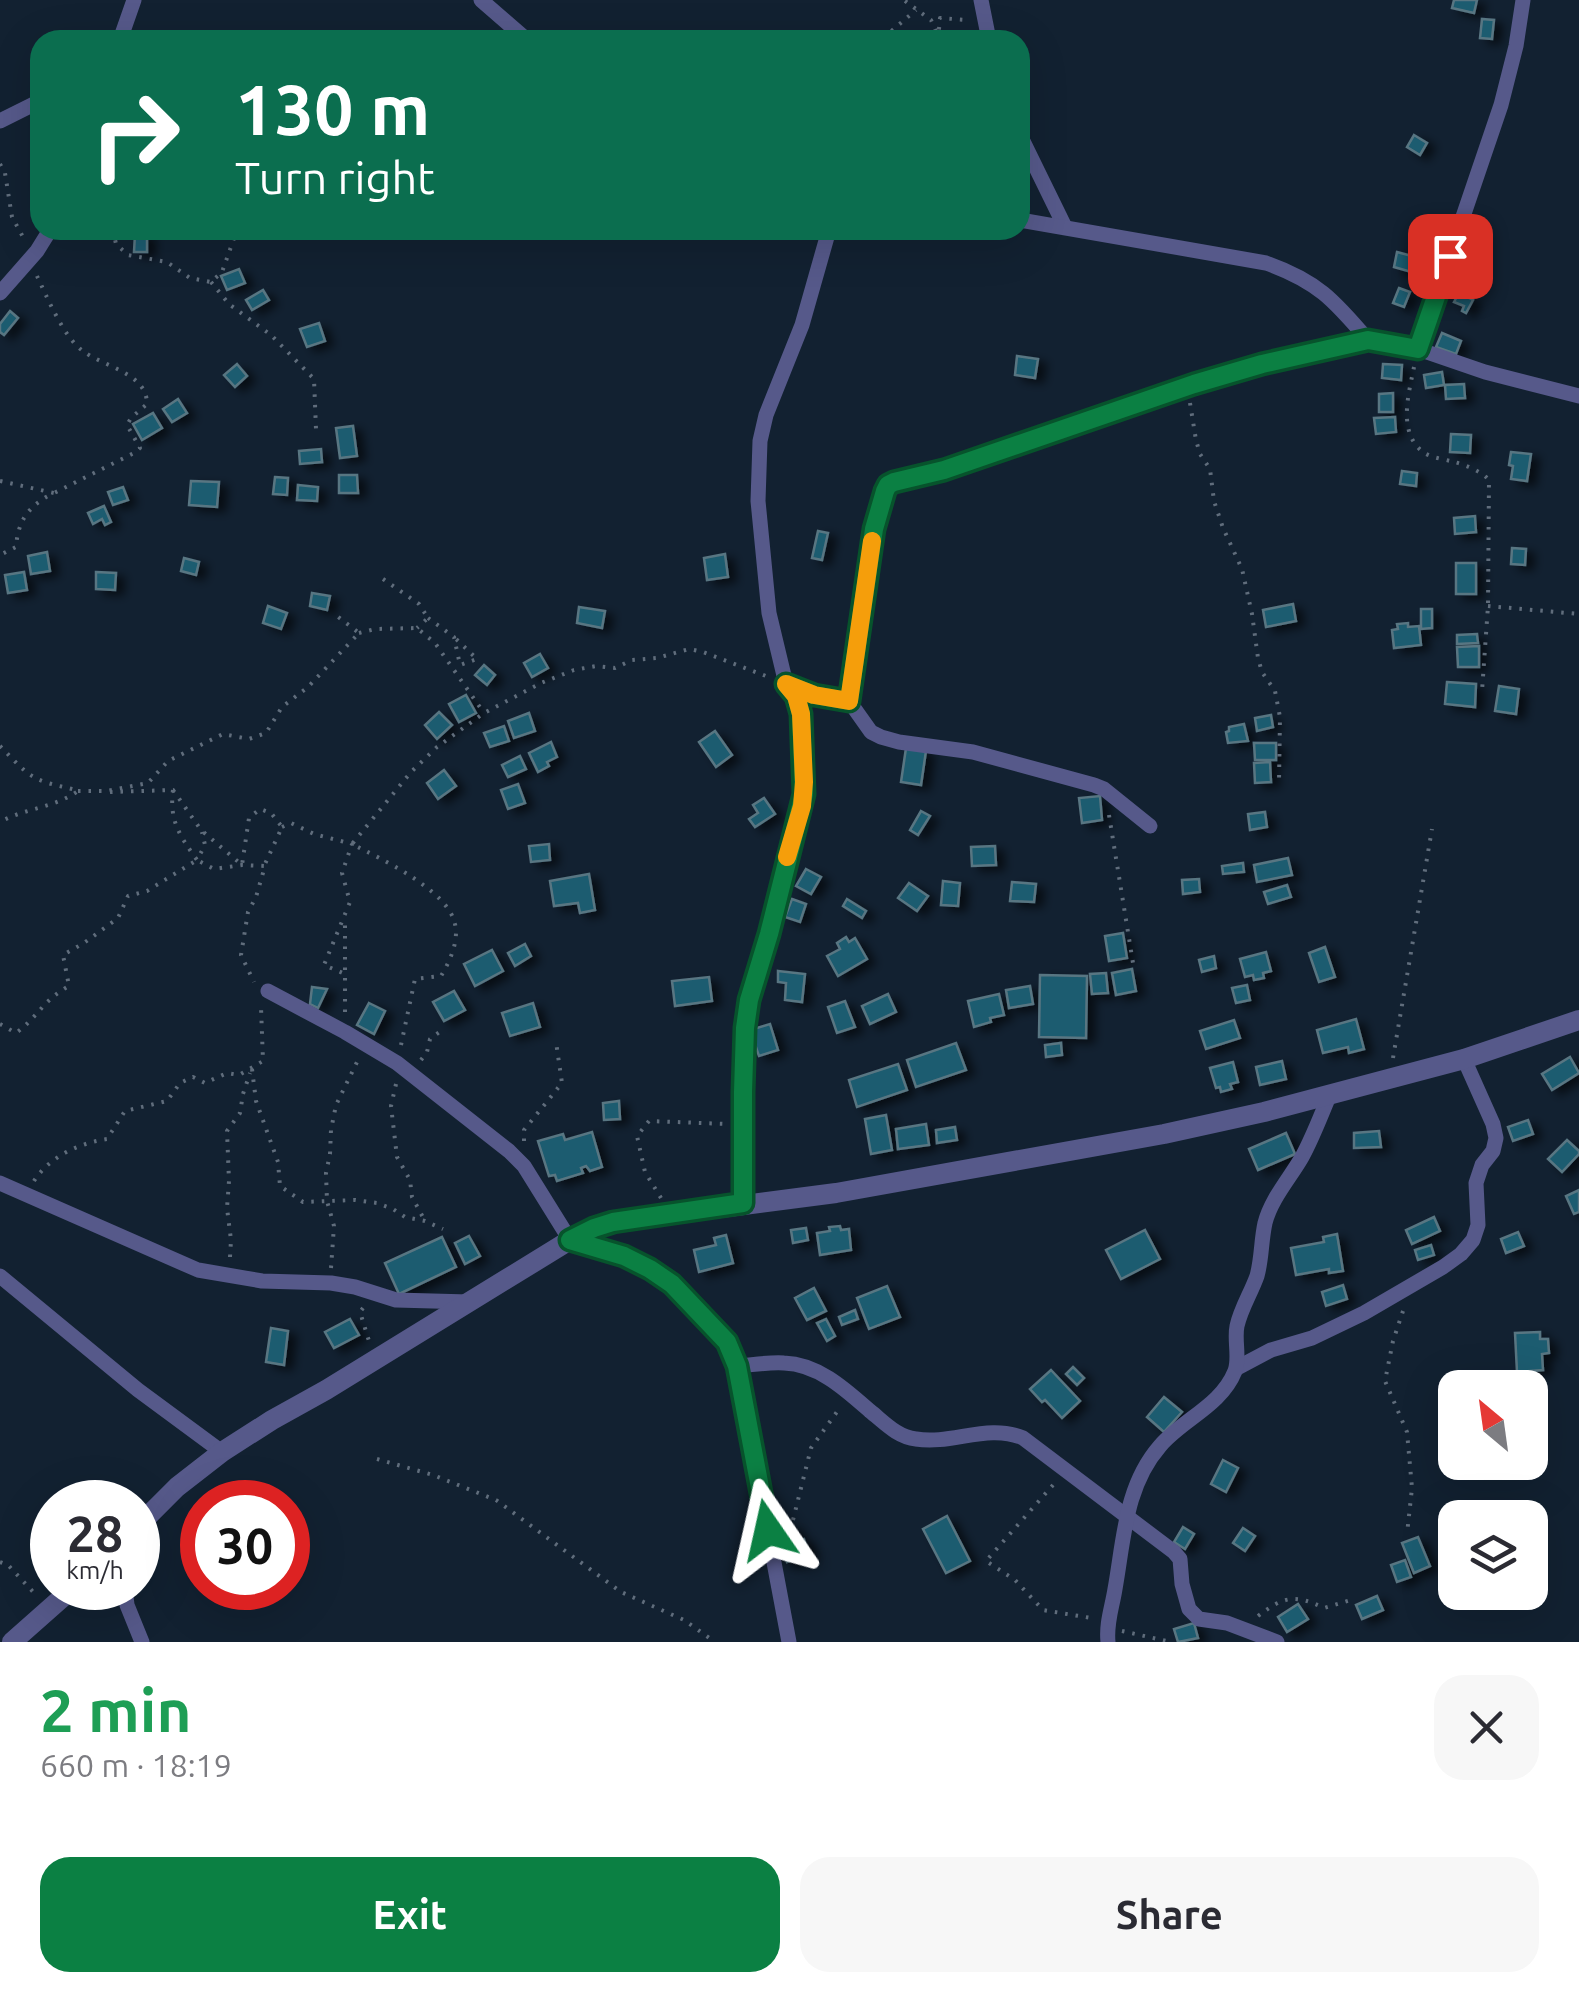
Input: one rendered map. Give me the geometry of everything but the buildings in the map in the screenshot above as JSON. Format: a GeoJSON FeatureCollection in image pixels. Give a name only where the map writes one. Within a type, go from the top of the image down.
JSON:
{"type":"FeatureCollection","features":[{"type":"Feature","properties":{"kind":"street"},"geometry":{"type":"LineString","coordinates":[[124,30],[134,0]]}},
{"type":"Feature","properties":{"kind":"street"},"geometry":{"type":"LineString","coordinates":[[480,0],[515,30]]}},
{"type":"Feature","properties":{"kind":"street"},"geometry":{"type":"LineString","coordinates":[[981,0],[987,30]]}},
{"type":"Feature","properties":{"kind":"street"},"geometry":{"type":"LineString","coordinates":[[1418,349],[1501,105],[1523,0]]}},
{"type":"Feature","properties":{"kind":"street"},"geometry":{"type":"LineString","coordinates":[[0,121],[30,106]]}},
{"type":"Feature","properties":{"kind":"street"},"geometry":{"type":"LineString","coordinates":[[1030,156],[1064,227]]}},
{"type":"Feature","properties":{"kind":"street"},"geometry":{"type":"LineString","coordinates":[[1030,222],[1266,264],[1294,273],[1338,305],[1368,340]]}},
{"type":"Feature","properties":{"kind":"street"},"geometry":{"type":"LineString","coordinates":[[0,293],[44,240]]}},
{"type":"Feature","properties":{"kind":"street"},"geometry":{"type":"LineString","coordinates":[[743,1203],[742,1124],[749,1000],[804,794],[801,714],[796,696],[786,684],[767,599],[758,501],[760,441],[766,415],[802,325],[825,240]]}},
{"type":"Feature","properties":{"kind":"street"},"geometry":{"type":"LineString","coordinates":[[1150,826],[1104,789],[973,752],[900,742],[871,732],[849,701],[874,529],[888,485],[944,470],[1194,384],[1368,340],[1418,349],[1484,372],[1579,396]]}},
{"type":"Feature","properties":{"kind":"street"},"geometry":{"type":"LineString","coordinates":[[786,684],[814,695],[849,701]]}},
{"type":"Feature","properties":{"kind":"street"},"geometry":{"type":"LineString","coordinates":[[268,991],[363,1042],[417,1077],[524,1166],[570,1240],[624,1256],[650,1269],[672,1284],[727,1342],[737,1366],[789,1642]]}},
{"type":"Feature","properties":{"kind":"street"},"geometry":{"type":"LineString","coordinates":[[160,1504],[222,1452],[272,1420],[594,1228],[743,1203],[836,1193],[1164,1134],[1464,1059],[1579,1020]]}},
{"type":"Feature","properties":{"kind":"street"},"geometry":{"type":"LineString","coordinates":[[1107,1634],[1126,1516],[1142,1472],[1160,1446],[1224,1390],[1237,1368],[1271,1350],[1347,1322],[1443,1268],[1472,1240],[1478,1224],[1476,1183],[1496,1138],[1464,1059]]}},
{"type":"Feature","properties":{"kind":"street"},"geometry":{"type":"LineString","coordinates":[[1237,1368],[1236,1332],[1257,1276],[1266,1222],[1278,1194],[1303,1155],[1330,1094]]}},
{"type":"Feature","properties":{"kind":"street"},"geometry":{"type":"LineString","coordinates":[[0,1183],[198,1270],[262,1281],[330,1282],[411,1302],[469,1302]]}},
{"type":"Feature","properties":{"kind":"street"},"geometry":{"type":"LineString","coordinates":[[0,1276],[138,1390],[222,1452]]}},
{"type":"Feature","properties":{"kind":"street"},"geometry":{"type":"LineString","coordinates":[[737,1366],[782,1362],[806,1366],[850,1393],[897,1433],[914,1439],[994,1431],[1023,1438],[1174,1552],[1180,1559],[1184,1595],[1199,1619],[1227,1623],[1277,1642]]}},
{"type":"Feature","properties":{"kind":"street"},"geometry":{"type":"LineString","coordinates":[[130,1610],[142,1642]]}},
{"type":"Feature","properties":{"kind":"street"},"geometry":{"type":"LineString","coordinates":[[12,1642],[46,1612]]}},
{"type":"Feature","properties":{"kind":"path"},"geometry":{"type":"LineString","coordinates":[[904,1],[931,20],[935,30]]}},
{"type":"Feature","properties":{"kind":"path"},"geometry":{"type":"LineString","coordinates":[[892,30],[916,10]]}},
{"type":"Feature","properties":{"kind":"path"},"geometry":{"type":"LineString","coordinates":[[939,30],[940,18],[986,21]]}},
{"type":"Feature","properties":{"kind":"path"},"geometry":{"type":"LineString","coordinates":[[0,164],[6,172],[12,217],[36,252],[38,278],[67,333],[80,350],[134,378],[148,399],[127,425],[140,448],[40,499],[21,520],[16,547],[0,555]]}},
{"type":"Feature","properties":{"kind":"path"},"geometry":{"type":"LineString","coordinates":[[115,240],[128,255],[167,262],[190,278],[211,282],[229,304],[272,336],[314,379],[316,429]]}},
{"type":"Feature","properties":{"kind":"path"},"geometry":{"type":"LineString","coordinates":[[211,282],[222,272],[233,240]]}},
{"type":"Feature","properties":{"kind":"path"},"geometry":{"type":"LineString","coordinates":[[1418,349],[1406,411],[1412,438],[1426,454],[1461,464],[1489,480],[1488,606],[1482,691]]}},
{"type":"Feature","properties":{"kind":"path"},"geometry":{"type":"LineString","coordinates":[[1194,384],[1189,401],[1196,440],[1210,469],[1223,528],[1242,569],[1262,672],[1275,691],[1280,717],[1279,782]]}},
{"type":"Feature","properties":{"kind":"path"},"geometry":{"type":"LineString","coordinates":[[0,481],[54,493]]}},
{"type":"Feature","properties":{"kind":"path"},"geometry":{"type":"LineString","coordinates":[[383,579],[419,604],[428,618],[454,637],[478,659],[460,665],[454,637]]}},
{"type":"Feature","properties":{"kind":"path"},"geometry":{"type":"LineString","coordinates":[[1488,606],[1579,614]]}},
{"type":"Feature","properties":{"kind":"path"},"geometry":{"type":"LineString","coordinates":[[337,616],[359,633]]}},
{"type":"Feature","properties":{"kind":"path"},"geometry":{"type":"LineString","coordinates":[[417,628],[428,618]]}},
{"type":"Feature","properties":{"kind":"path"},"geometry":{"type":"LineString","coordinates":[[106,791],[148,782],[168,762],[222,734],[250,739],[266,732],[282,707],[308,687],[359,633],[417,628],[435,643],[484,713]]}},
{"type":"Feature","properties":{"kind":"path"},"geometry":{"type":"LineString","coordinates":[[345,974],[324,965],[350,902],[342,874],[352,844],[411,772],[454,733],[484,713],[574,670],[615,668],[632,660],[657,658],[690,648],[786,684]]}},
{"type":"Feature","properties":{"kind":"path"},"geometry":{"type":"LineString","coordinates":[[0,746],[28,774],[48,784],[78,791],[173,790]]}},
{"type":"Feature","properties":{"kind":"path"},"geometry":{"type":"LineString","coordinates":[[1104,789],[1133,963]]}},
{"type":"Feature","properties":{"kind":"path"},"geometry":{"type":"LineString","coordinates":[[173,790],[201,830],[242,865]]}},
{"type":"Feature","properties":{"kind":"path"},"geometry":{"type":"LineString","coordinates":[[173,790],[171,808],[179,834],[197,860],[214,870],[264,866]]}},
{"type":"Feature","properties":{"kind":"path"},"geometry":{"type":"LineString","coordinates":[[0,822],[19,812],[66,799],[78,791]]}},
{"type":"Feature","properties":{"kind":"path"},"geometry":{"type":"LineString","coordinates":[[242,865],[248,818],[255,811],[271,812],[282,826]]}},
{"type":"Feature","properties":{"kind":"path"},"geometry":{"type":"LineString","coordinates":[[26,1193],[41,1170],[73,1148],[107,1139],[125,1112],[167,1101],[180,1083],[193,1077],[205,1082],[227,1073],[239,1075],[263,1061],[261,1000],[268,991],[255,983],[240,955],[248,912],[264,866],[282,826],[292,823],[314,834],[352,844],[412,876],[440,899],[456,922],[455,945],[441,976],[414,980],[391,1106],[397,1157],[425,1221]]}},
{"type":"Feature","properties":{"kind":"path"},"geometry":{"type":"LineString","coordinates":[[1390,1078],[1432,829]]}},
{"type":"Feature","properties":{"kind":"path"},"geometry":{"type":"LineString","coordinates":[[0,1024],[16,1033],[32,1022],[44,1003],[69,986],[64,954],[118,918],[128,896],[147,891],[197,860],[205,846],[201,830]]}},
{"type":"Feature","properties":{"kind":"path"},"geometry":{"type":"LineString","coordinates":[[345,916],[345,1032]]}},
{"type":"Feature","properties":{"kind":"path"},"geometry":{"type":"LineString","coordinates":[[417,1077],[415,1066],[428,1052],[430,1039],[441,1031]]}},
{"type":"Feature","properties":{"kind":"path"},"geometry":{"type":"LineString","coordinates":[[330,1282],[334,1226],[327,1201],[326,1173],[336,1105],[354,1072],[363,1042]]}},
{"type":"Feature","properties":{"kind":"path"},"geometry":{"type":"LineString","coordinates":[[524,1166],[524,1130],[562,1083],[556,1042]]}},
{"type":"Feature","properties":{"kind":"path"},"geometry":{"type":"LineString","coordinates":[[252,1069],[256,1100],[278,1162],[280,1186],[303,1202],[377,1202],[405,1217],[443,1229]]}},
{"type":"Feature","properties":{"kind":"path"},"geometry":{"type":"LineString","coordinates":[[230,1277],[227,1131],[240,1112],[252,1069]]}},
{"type":"Feature","properties":{"kind":"path"},"geometry":{"type":"LineString","coordinates":[[671,1214],[645,1172],[637,1136],[642,1129],[649,1121],[742,1124]]}},
{"type":"Feature","properties":{"kind":"path"},"geometry":{"type":"LineString","coordinates":[[1407,1534],[1412,1488],[1407,1432],[1385,1381],[1411,1285]]}},
{"type":"Feature","properties":{"kind":"path"},"geometry":{"type":"LineString","coordinates":[[376,1293],[360,1312],[378,1359]]}},
{"type":"Feature","properties":{"kind":"path"},"geometry":{"type":"LineString","coordinates":[[794,1520],[811,1448],[850,1393]]}},
{"type":"Feature","properties":{"kind":"path"},"geometry":{"type":"LineString","coordinates":[[377,1459],[433,1474],[496,1500],[621,1592],[684,1620],[715,1642]]}},
{"type":"Feature","properties":{"kind":"path"},"geometry":{"type":"LineString","coordinates":[[1066,1471],[986,1561],[1015,1580],[1043,1610],[1086,1615],[1107,1634],[1171,1642]]}},
{"type":"Feature","properties":{"kind":"path"},"geometry":{"type":"LineString","coordinates":[[0,1562],[8,1565],[40,1599],[46,1612]]}},
{"type":"Feature","properties":{"kind":"path"},"geometry":{"type":"LineString","coordinates":[[1241,1629],[1273,1604],[1301,1597],[1324,1608],[1354,1599]]}},
{"type":"Feature","properties":{"kind":"slow traffic"},"geometry":{"type":"LineString","coordinates":[[787,857],[802,806],[804,782],[800,704],[786,684],[814,695],[849,701],[872,541]]}},
{"type":"Feature","properties":{"kind":"route"},"geometry":{"type":"LineString","coordinates":[[768,1530],[737,1366],[727,1342],[672,1284],[650,1269],[624,1256],[570,1240],[613,1222],[743,1203],[742,1124],[749,1000],[804,794],[800,704],[786,684],[814,695],[849,701],[874,529],[888,485],[1262,364],[1368,340],[1418,349],[1450,256]]}}]}
